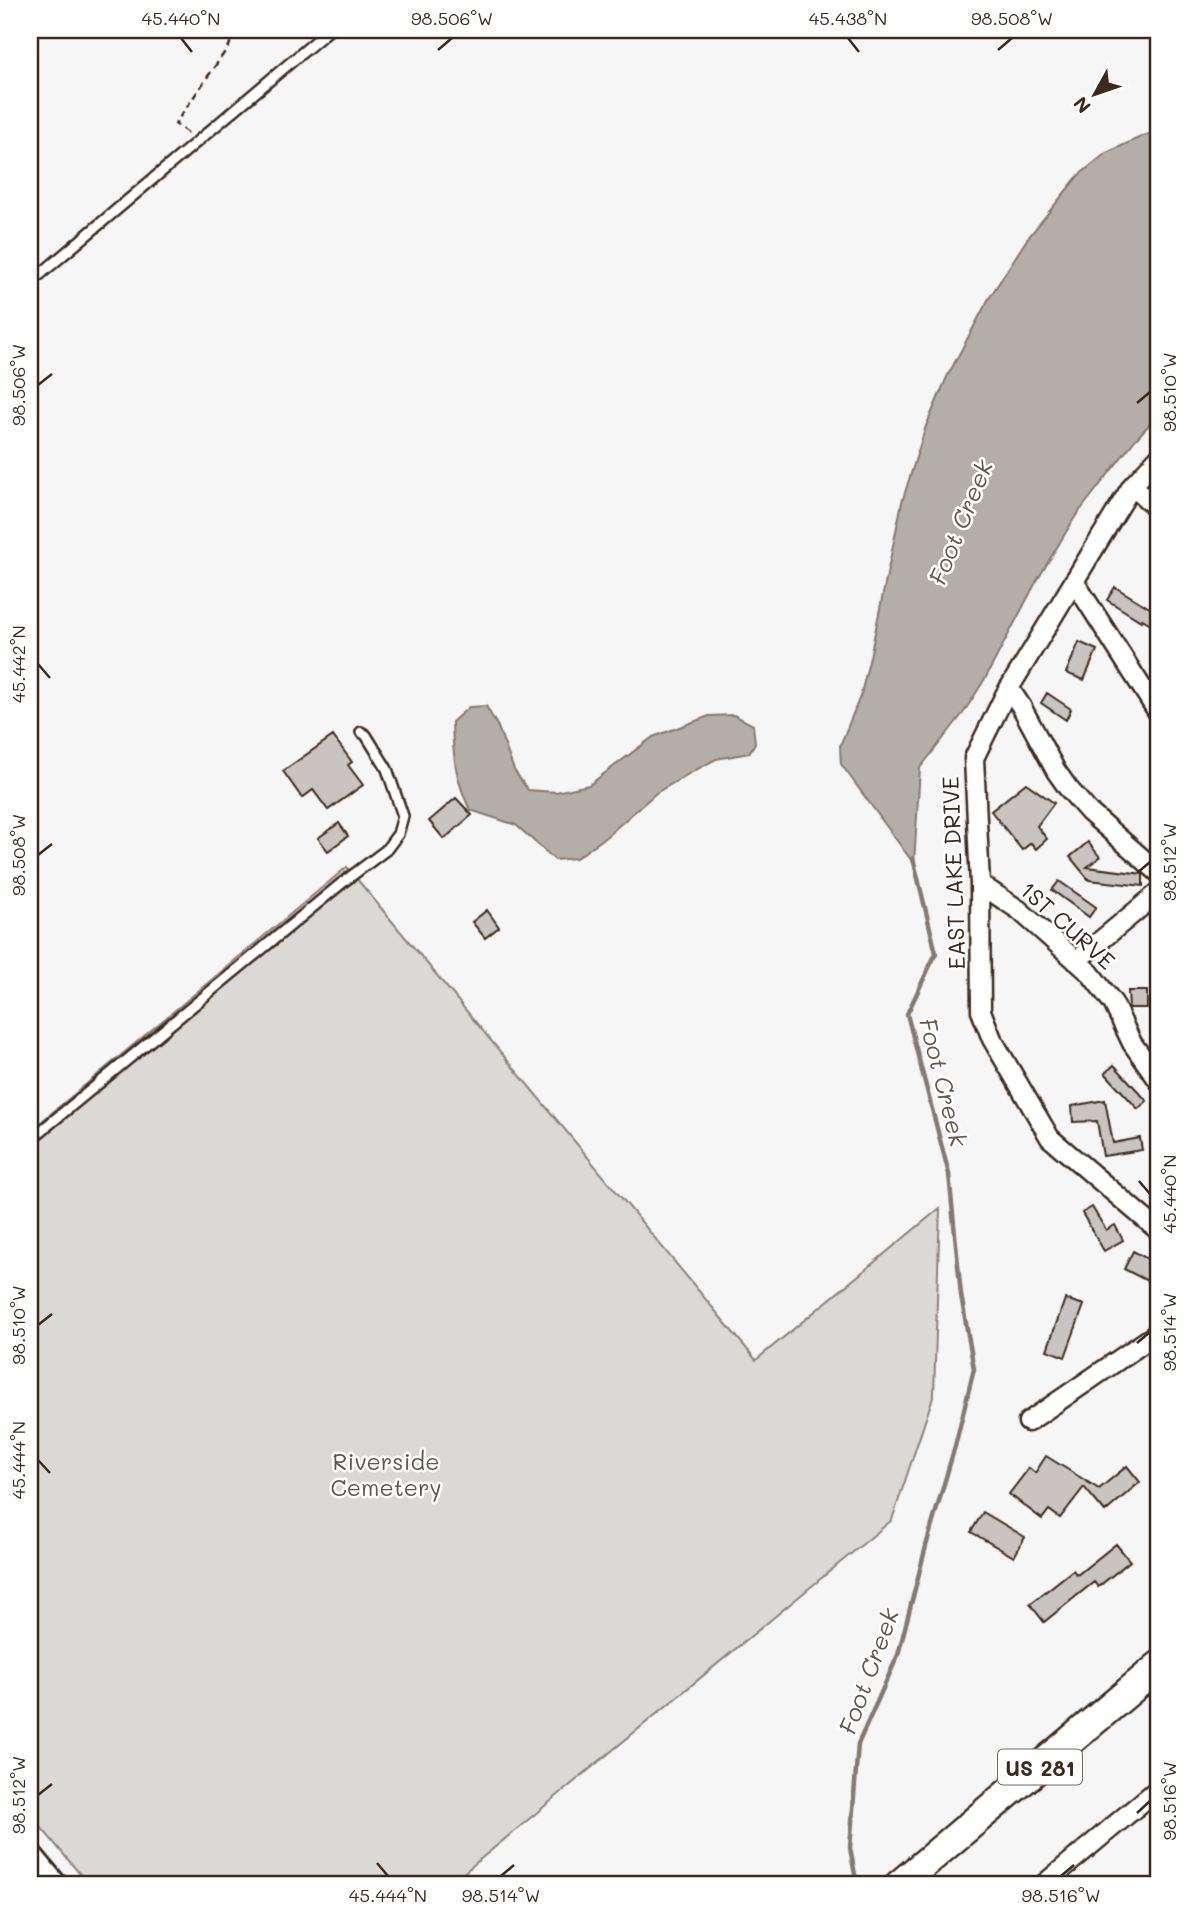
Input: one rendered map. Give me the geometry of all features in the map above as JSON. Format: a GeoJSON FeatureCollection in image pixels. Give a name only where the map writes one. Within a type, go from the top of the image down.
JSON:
{"type":"FeatureCollection","features":[{"type":"Feature","properties":{"kind":"highway","name":"US 281"},"geometry":{"type":"LineString","coordinates":[[899,1885],[1159,1666]]}},
{"type":"Feature","properties":{"kind":"main road"},"geometry":{"type":"LineString","coordinates":[[30,1856],[54,1885]]}},
{"type":"Feature","properties":{"kind":"street","name":"EAST LAKE DRIVE"},"geometry":{"type":"LineString","coordinates":[[1159,457],[1132,486],[1009,688],[974,758],[980,884],[981,1011],[992,1039],[1050,1138],[1159,1231]]}},
{"type":"Feature","properties":{"kind":"street"},"geometry":{"type":"LineString","coordinates":[[1132,486],[1159,510]]}},
{"type":"Feature","properties":{"kind":"street"},"geometry":{"type":"LineString","coordinates":[[1074,581],[1159,714]]}},
{"type":"Feature","properties":{"kind":"street"},"geometry":{"type":"LineString","coordinates":[[1009,688],[1068,788],[1089,812],[1159,873]]}},
{"type":"Feature","properties":{"kind":"street","name":"1ST CURVE"},"geometry":{"type":"LineString","coordinates":[[980,884],[1019,910],[1090,973],[1113,1003],[1132,1043],[1159,1081]]}},
{"type":"Feature","properties":{"kind":"street"},"geometry":{"type":"LineString","coordinates":[[1076,961],[1159,892]]}},
{"type":"Feature","properties":{"kind":"street"},"geometry":{"type":"LineString","coordinates":[[1028,1422],[1159,1332]]}},
{"type":"Feature","properties":{"kind":"street"},"geometry":{"type":"LineString","coordinates":[[1044,1885],[1159,1788]]}},
{"type":"Feature","properties":{"kind":"lane"},"geometry":{"type":"LineString","coordinates":[[30,284],[329,30]]}},
{"type":"Feature","properties":{"kind":"lane"},"geometry":{"type":"LineString","coordinates":[[30,1140],[342,883],[386,850],[398,834],[403,816],[387,769],[366,735],[361,732]]}},
{"type":"Feature","properties":{"kind":"path"},"geometry":{"type":"LineString","coordinates":[[200,140],[175,124],[229,46],[235,30]]}},
{"type":"Feature","properties":{"kind":"green space","name":"Riverside Cemetery"},"geometry":{"type":"Polygon","coordinates":[[[347,867],[756,1360],[940,1208],[934,1394],[892,1520],[449,1885],[89,1885],[30,1814],[30,1131],[347,867]]]}},
{"type":"Feature","properties":{"kind":"water"},"geometry":{"type":"Polygon","coordinates":[[[1159,131],[1159,414],[1135,440],[1075,517],[1035,584],[986,677],[964,712],[920,768],[914,864],[841,764],[840,746],[861,694],[902,502],[926,426],[947,377],[988,300],[1027,239],[1078,176],[1106,153],[1159,131]]]}},
{"type":"Feature","properties":{"kind":"water"},"geometry":{"type":"Polygon","coordinates":[[[486,706],[498,727],[514,770],[528,790],[556,792],[589,785],[653,737],[709,716],[734,715],[753,725],[755,743],[749,753],[716,759],[656,793],[606,837],[576,858],[555,860],[516,825],[470,810],[456,767],[452,722],[469,707],[486,706]]]}},
{"type":"Feature","properties":{"kind":"building"},"geometry":{"type":"Polygon","coordinates":[[[1115,587],[1158,613],[1151,624],[1142,619],[1141,621],[1107,600],[1115,587]]]}},
{"type":"Feature","properties":{"kind":"building"},"geometry":{"type":"Polygon","coordinates":[[[1079,642],[1097,650],[1084,680],[1066,673],[1079,642]]]}},
{"type":"Feature","properties":{"kind":"building"},"geometry":{"type":"Polygon","coordinates":[[[1047,693],[1071,709],[1066,720],[1041,703],[1047,693]]]}},
{"type":"Feature","properties":{"kind":"building"},"geometry":{"type":"Polygon","coordinates":[[[333,736],[352,762],[348,765],[363,785],[328,810],[313,790],[302,798],[283,771],[333,736]]]}},
{"type":"Feature","properties":{"kind":"building"},"geometry":{"type":"Polygon","coordinates":[[[1026,783],[1054,803],[1037,826],[1047,839],[1036,849],[1031,843],[1022,850],[991,811],[1026,783]]]}},
{"type":"Feature","properties":{"kind":"building"},"geometry":{"type":"Polygon","coordinates":[[[456,798],[472,815],[444,839],[429,821],[456,798]]]}},
{"type":"Feature","properties":{"kind":"building"},"geometry":{"type":"Polygon","coordinates":[[[339,823],[348,836],[328,851],[318,838],[339,823]]]}},
{"type":"Feature","properties":{"kind":"building"},"geometry":{"type":"Polygon","coordinates":[[[1088,842],[1100,857],[1087,867],[1143,874],[1143,886],[1089,880],[1070,857],[1088,842]]]}},
{"type":"Feature","properties":{"kind":"building"},"geometry":{"type":"Polygon","coordinates":[[[1059,881],[1096,907],[1089,917],[1052,890],[1059,881]]]}},
{"type":"Feature","properties":{"kind":"building"},"geometry":{"type":"Polygon","coordinates":[[[487,910],[499,927],[485,938],[472,922],[487,910]]]}},
{"type":"Feature","properties":{"kind":"building"},"geometry":{"type":"Polygon","coordinates":[[[1128,991],[1147,991],[1147,1008],[1129,1008],[1128,991]]]}},
{"type":"Feature","properties":{"kind":"building"},"geometry":{"type":"Polygon","coordinates":[[[1114,1065],[1147,1101],[1138,1109],[1105,1073],[1114,1065]]]}},
{"type":"Feature","properties":{"kind":"building"},"geometry":{"type":"Polygon","coordinates":[[[1105,1100],[1113,1143],[1140,1138],[1142,1150],[1103,1156],[1097,1121],[1073,1122],[1072,1106],[1105,1100]]]}},
{"type":"Feature","properties":{"kind":"building"},"geometry":{"type":"Polygon","coordinates":[[[1092,1207],[1106,1230],[1115,1225],[1123,1240],[1104,1251],[1082,1213],[1092,1207]]]}},
{"type":"Feature","properties":{"kind":"building"},"geometry":{"type":"Polygon","coordinates":[[[1133,1251],[1159,1265],[1159,1276],[1155,1285],[1124,1269],[1133,1251]]]}},
{"type":"Feature","properties":{"kind":"building"},"geometry":{"type":"Polygon","coordinates":[[[1065,1299],[1084,1305],[1065,1357],[1047,1350],[1065,1299]]]}},
{"type":"Feature","properties":{"kind":"building"},"geometry":{"type":"Polygon","coordinates":[[[1046,1456],[1099,1489],[1127,1466],[1140,1482],[1105,1512],[1084,1487],[1060,1518],[1049,1510],[1042,1519],[1009,1494],[1029,1468],[1035,1473],[1046,1456]]]}},
{"type":"Feature","properties":{"kind":"building"},"geometry":{"type":"Polygon","coordinates":[[[983,1512],[1025,1537],[1014,1557],[971,1532],[983,1512]]]}},
{"type":"Feature","properties":{"kind":"building"},"geometry":{"type":"Polygon","coordinates":[[[1116,1544],[1130,1561],[1098,1587],[1094,1582],[1044,1622],[1030,1604],[1073,1570],[1077,1575],[1116,1544]]]}},
{"type":"Feature","properties":{"kind":"waterway","name":"Foot Creek"},"geometry":{"type":"LineString","coordinates":[[857,1885],[850,1848],[858,1744],[898,1655],[974,1369],[961,1295],[949,1174],[907,1014],[936,953],[913,858]]}}]}
